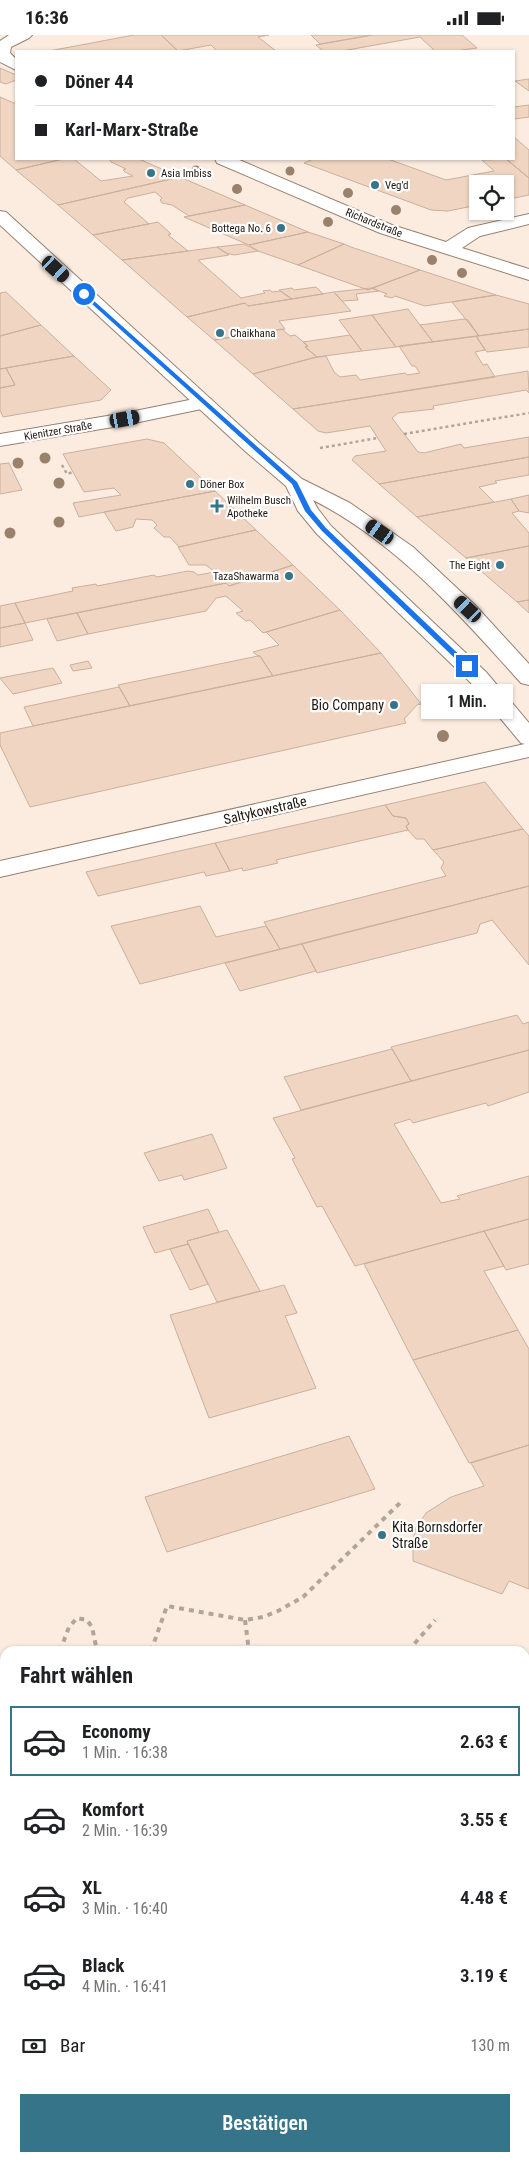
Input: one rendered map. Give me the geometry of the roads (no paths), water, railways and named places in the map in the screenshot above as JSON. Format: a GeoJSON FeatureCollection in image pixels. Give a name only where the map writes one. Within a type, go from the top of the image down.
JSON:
{"type":"FeatureCollection","features":[{"type":"Feature","properties":{"kind":"main road"},"geometry":{"type":"LineString","coordinates":[[15,64],[7,60],[2,54],[2,48],[8,42],[24,35]]}},
{"type":"Feature","properties":{"kind":"main road","name":"Richardstraße"},"geometry":{"type":"LineString","coordinates":[[225,160],[386,229],[529,275]]}},
{"type":"Feature","properties":{"kind":"main road"},"geometry":{"type":"LineString","coordinates":[[0,216],[204,403],[295,483],[343,507],[405,552],[468,609],[529,678]]}},
{"type":"Feature","properties":{"kind":"main road"},"geometry":{"type":"LineString","coordinates":[[448,249],[474,232],[529,219]]}},
{"type":"Feature","properties":{"kind":"main road","name":"Kienitzer Straße"},"geometry":{"type":"LineString","coordinates":[[0,441],[204,403]]}},
{"type":"Feature","properties":{"kind":"main road"},"geometry":{"type":"LineString","coordinates":[[295,483],[308,511],[324,530],[478,677],[529,738]]}},
{"type":"Feature","properties":{"kind":"main road","name":"Saltykowstraße"},"geometry":{"type":"LineString","coordinates":[[0,869],[529,749]]}},
{"type":"Feature","properties":{"kind":"place","name":"Asia Imbiss"},"geometry":{"type":"Point","coordinates":[151,173]}},
{"type":"Feature","properties":{"kind":"place","name":"Veg'd"},"geometry":{"type":"Point","coordinates":[375,185]}},
{"type":"Feature","properties":{"kind":"place","name":"Bottega No. 6"},"geometry":{"type":"Point","coordinates":[281,228]}},
{"type":"Feature","properties":{"kind":"place","name":"Chaikhana"},"geometry":{"type":"Point","coordinates":[220,333]}},
{"type":"Feature","properties":{"kind":"place","name":"Döner Box"},"geometry":{"type":"Point","coordinates":[190,484]}},
{"type":"Feature","properties":{"kind":"place","name":"Wilhelm Busch Apotheke"},"geometry":{"type":"Point","coordinates":[217,506]}},
{"type":"Feature","properties":{"kind":"place","name":"The Eight"},"geometry":{"type":"Point","coordinates":[500,565]}},
{"type":"Feature","properties":{"kind":"place","name":"TazaShawarma"},"geometry":{"type":"Point","coordinates":[289,576]}},
{"type":"Feature","properties":{"kind":"place","name":"Bio Company"},"geometry":{"type":"Point","coordinates":[394,705]}},
{"type":"Feature","properties":{"kind":"place","name":"Kita Bornsdorfer Straße"},"geometry":{"type":"Point","coordinates":[382,1535]}}]}
